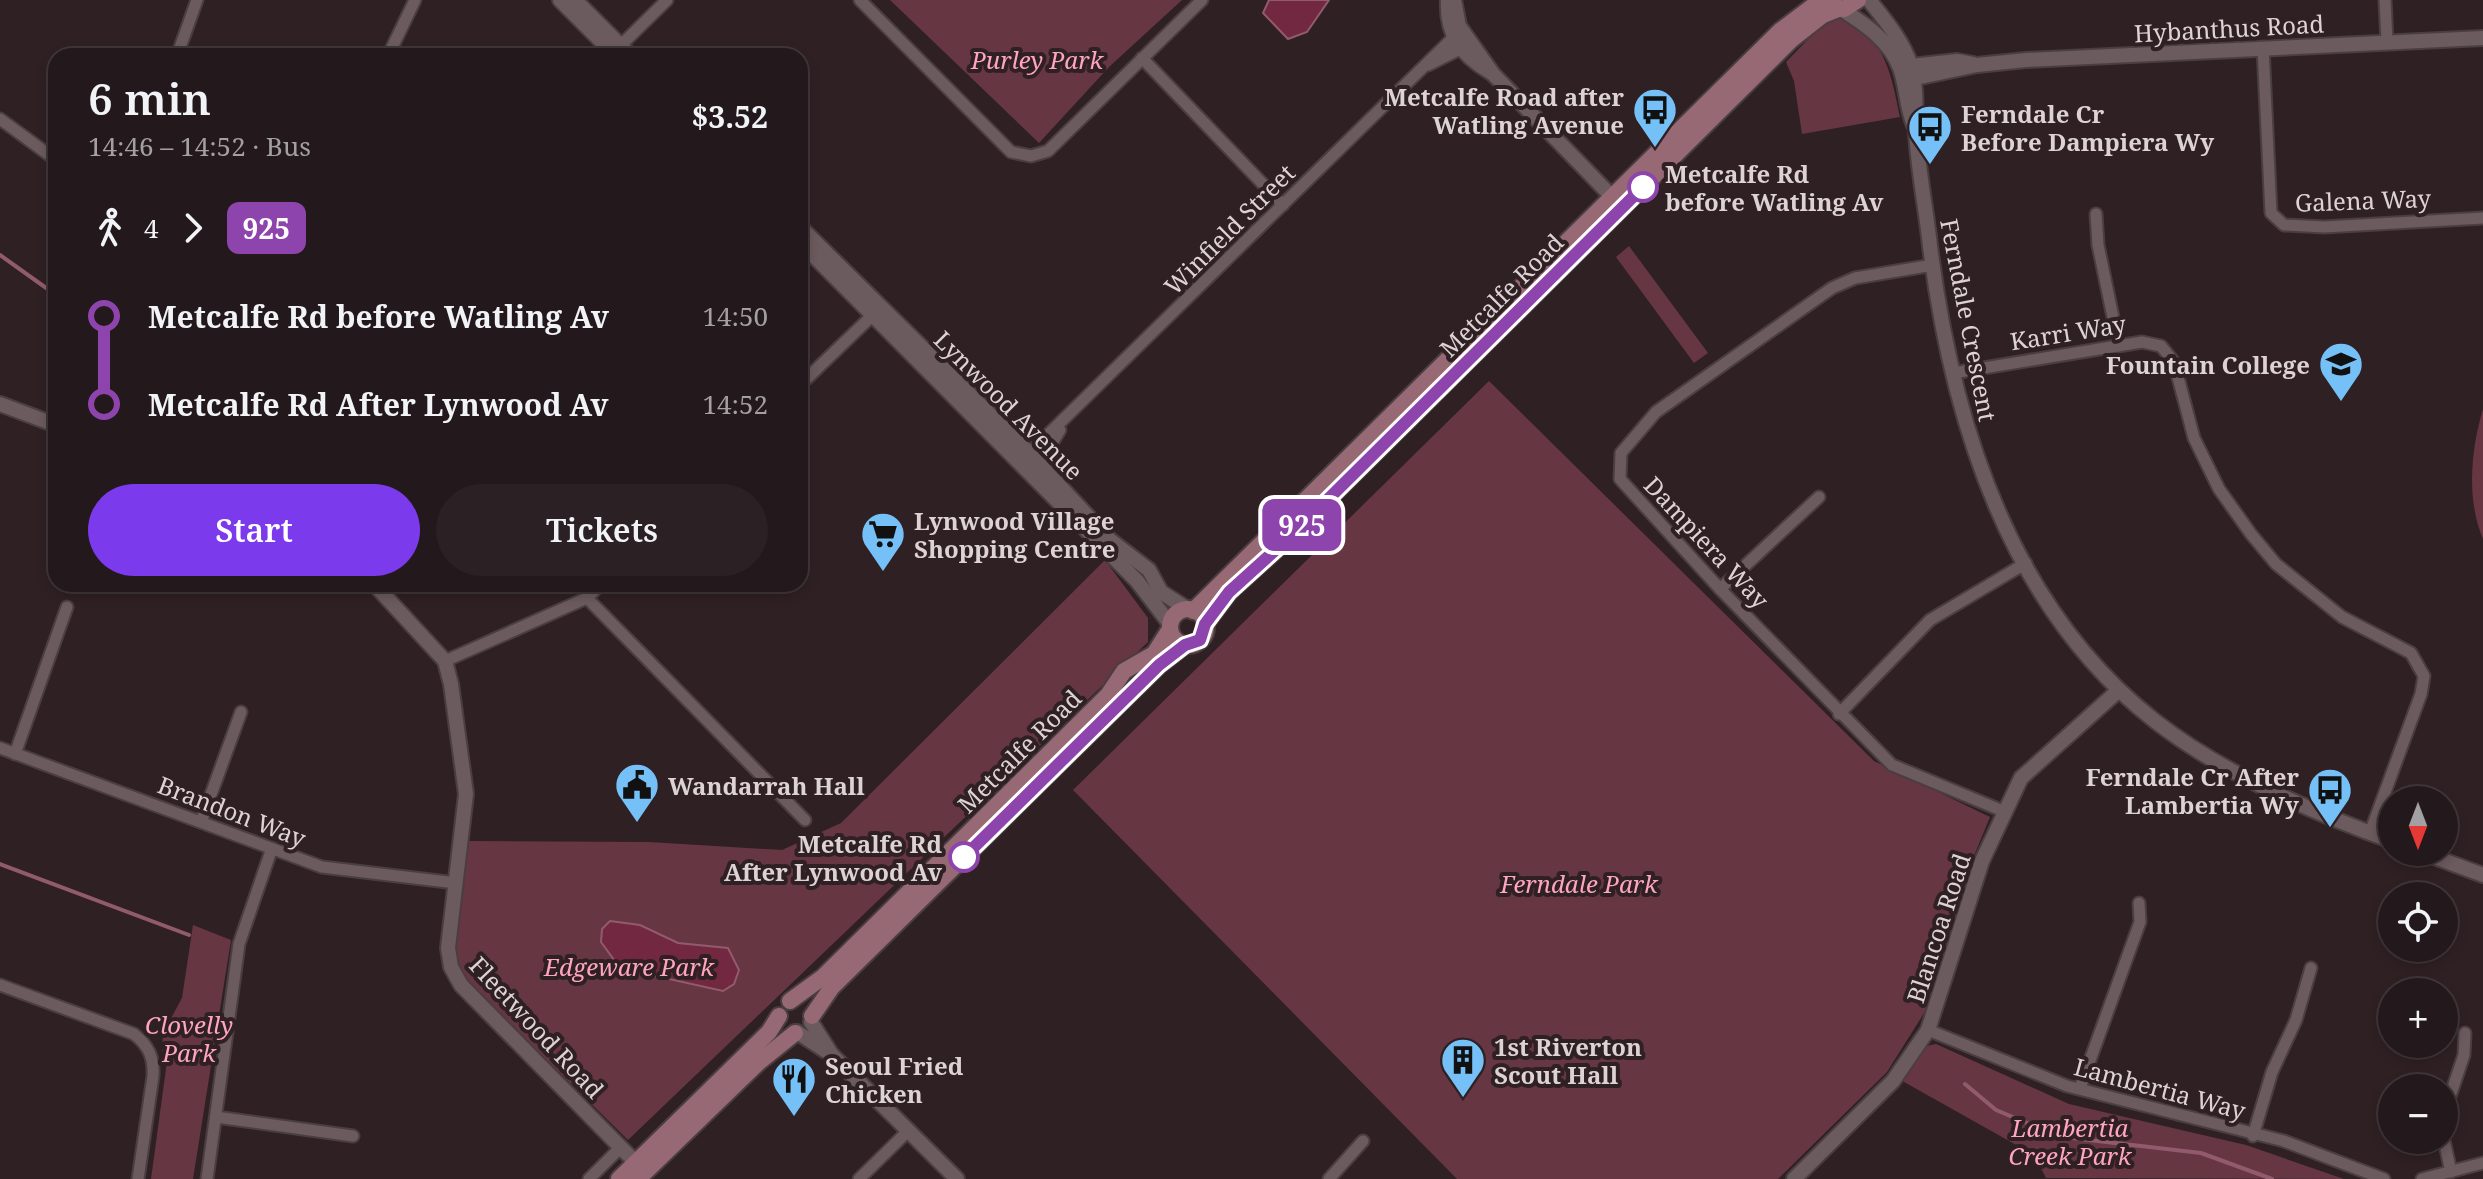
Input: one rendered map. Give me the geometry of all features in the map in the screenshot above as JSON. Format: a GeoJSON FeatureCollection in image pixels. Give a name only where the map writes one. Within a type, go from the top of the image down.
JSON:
{"type":"FeatureCollection","features":[{"type":"Feature","properties":{"kind":"main road","name":"Metcalfe Road"},"geometry":{"type":"LineString","coordinates":[[619,1179],[640,1171],[759,1062],[804,1026],[832,987],[894,917],[1108,695],[1124,671],[1154,654],[1176,614],[1191,610],[1791,40],[1832,4],[1858,0]]}},
{"type":"Feature","properties":{"kind":"main road","name":"Metcalfe Road"},"geometry":{"type":"LineString","coordinates":[[640,1171],[769,1032],[790,1001],[894,917],[1159,665],[1185,645],[1200,640],[1205,624],[1235,585],[1292,535],[1618,203]]}},
{"type":"Feature","properties":{"kind":"main road"},"geometry":{"type":"LineString","coordinates":[[1191,610],[1205,624]]}},
{"type":"Feature","properties":{"kind":"main road"},"geometry":{"type":"LineString","coordinates":[[1170,626],[1175,639],[1185,645]]}},
{"type":"Feature","properties":{"kind":"main road"},"geometry":{"type":"LineString","coordinates":[[779,1016],[783,1027],[804,1026],[802,1002],[790,1001]]}},
{"type":"Feature","properties":{"kind":"street"},"geometry":{"type":"LineString","coordinates":[[180,48],[197,0]]}},
{"type":"Feature","properties":{"kind":"street"},"geometry":{"type":"LineString","coordinates":[[392,48],[415,0]]}},
{"type":"Feature","properties":{"kind":"street"},"geometry":{"type":"LineString","coordinates":[[560,0],[614,48]]}},
{"type":"Feature","properties":{"kind":"street"},"geometry":{"type":"LineString","coordinates":[[575,0],[616,48]]}},
{"type":"Feature","properties":{"kind":"street"},"geometry":{"type":"LineString","coordinates":[[624,48],[667,0]]}},
{"type":"Feature","properties":{"kind":"street"},"geometry":{"type":"LineString","coordinates":[[860,0],[1011,152],[1031,156],[1048,151],[1202,0]]}},
{"type":"Feature","properties":{"kind":"street"},"geometry":{"type":"LineString","coordinates":[[1451,0],[1462,40],[1618,203]]}},
{"type":"Feature","properties":{"kind":"street","name":"Ferndale Crescent"},"geometry":{"type":"LineString","coordinates":[[1869,0],[1893,30],[1906,73],[1933,265],[1953,373],[1988,492],[2026,563],[2069,631],[2119,690],[2154,720],[2205,753],[2297,801],[2378,836]]}},
{"type":"Feature","properties":{"kind":"street"},"geometry":{"type":"LineString","coordinates":[[2385,0],[2387,42]]}},
{"type":"Feature","properties":{"kind":"street","name":"Ferndale Crescent"},"geometry":{"type":"LineString","coordinates":[[1832,4],[1881,39],[1906,73]]}},
{"type":"Feature","properties":{"kind":"street","name":"Hybanthus Road"},"geometry":{"type":"LineString","coordinates":[[1906,73],[1957,61],[1977,65],[2483,38]]}},
{"type":"Feature","properties":{"kind":"street","name":"Winfield Street"},"geometry":{"type":"LineString","coordinates":[[1024,457],[1065,422],[1424,67],[1462,40]]}},
{"type":"Feature","properties":{"kind":"street","name":"Galena Way"},"geometry":{"type":"LineString","coordinates":[[2263,48],[2271,213],[2276,220],[2284,225],[2324,227],[2483,218]]}},
{"type":"Feature","properties":{"kind":"street"},"geometry":{"type":"LineString","coordinates":[[1142,58],[1283,205]]}},
{"type":"Feature","properties":{"kind":"street"},"geometry":{"type":"LineString","coordinates":[[0,119],[48,154]]}},
{"type":"Feature","properties":{"kind":"street"},"geometry":{"type":"LineString","coordinates":[[2096,214],[2098,245],[2119,346]]}},
{"type":"Feature","properties":{"kind":"street","name":"Lynwood Avenue"},"geometry":{"type":"LineString","coordinates":[[808,236],[876,312]]}},
{"type":"Feature","properties":{"kind":"street","name":"Lynwood Avenue"},"geometry":{"type":"LineString","coordinates":[[808,249],[1024,457],[1137,581],[1170,626]]}},
{"type":"Feature","properties":{"kind":"street","name":"Dampiera Way"},"geometry":{"type":"LineString","coordinates":[[1933,265],[1855,278],[1832,288],[1656,412],[1621,453],[1620,479],[1720,589],[1892,765],[2003,811]]}},
{"type":"Feature","properties":{"kind":"street"},"geometry":{"type":"LineString","coordinates":[[808,377],[876,312]]}},
{"type":"Feature","properties":{"kind":"street","name":"Karri Way"},"geometry":{"type":"LineString","coordinates":[[1953,373],[2142,342],[2161,346],[2174,362],[2194,438],[2219,489],[2276,564],[2342,617],[2411,653],[2421,665],[2424,676],[2421,694],[2370,833]]}},
{"type":"Feature","properties":{"kind":"street"},"geometry":{"type":"LineString","coordinates":[[0,404],[48,422]]}},
{"type":"Feature","properties":{"kind":"street","name":"Winfield Street"},"geometry":{"type":"LineString","coordinates":[[1036,470],[1065,422]]}},
{"type":"Feature","properties":{"kind":"street","name":"Lynwood Avenue"},"geometry":{"type":"LineString","coordinates":[[1036,470],[1110,540],[1149,570],[1161,592],[1191,610]]}},
{"type":"Feature","properties":{"kind":"street"},"geometry":{"type":"LineString","coordinates":[[1720,589],[1819,497]]}},
{"type":"Feature","properties":{"kind":"street"},"geometry":{"type":"LineString","coordinates":[[1839,714],[1930,620],[2026,563]]}},
{"type":"Feature","properties":{"kind":"street"},"geometry":{"type":"LineString","coordinates":[[381,592],[445,661],[587,598],[593,592]]}},
{"type":"Feature","properties":{"kind":"street"},"geometry":{"type":"LineString","coordinates":[[587,598],[805,820]]}},
{"type":"Feature","properties":{"kind":"street"},"geometry":{"type":"LineString","coordinates":[[15,754],[67,607]]}},
{"type":"Feature","properties":{"kind":"street","name":"Fleetwood Road"},"geometry":{"type":"LineString","coordinates":[[445,661],[466,794],[448,948],[451,967],[461,985],[621,1147],[640,1171]]}},
{"type":"Feature","properties":{"kind":"street","name":"Blancoa Road"},"geometry":{"type":"LineString","coordinates":[[1794,1179],[1893,1081],[1928,1030],[1982,861],[2021,778],[2119,690]]}},
{"type":"Feature","properties":{"kind":"street"},"geometry":{"type":"LineString","coordinates":[[201,822],[241,712]]}},
{"type":"Feature","properties":{"kind":"street","name":"Brandon Way"},"geometry":{"type":"LineString","coordinates":[[0,748],[271,851],[322,867],[456,883]]}},
{"type":"Feature","properties":{"kind":"street"},"geometry":{"type":"LineString","coordinates":[[207,1179],[239,944],[271,851]]}},
{"type":"Feature","properties":{"kind":"street"},"geometry":{"type":"LineString","coordinates":[[2458,866],[2483,875]]}},
{"type":"Feature","properties":{"kind":"street"},"geometry":{"type":"LineString","coordinates":[[2080,1088],[2140,922],[2139,903]]}},
{"type":"Feature","properties":{"kind":"street"},"geometry":{"type":"LineString","coordinates":[[2253,1136],[2272,1072],[2296,1020],[2311,968]]}},
{"type":"Feature","properties":{"kind":"street"},"geometry":{"type":"LineString","coordinates":[[0,985],[134,1034],[144,1042],[153,1064],[153,1076],[138,1179]]}},
{"type":"Feature","properties":{"kind":"street"},"geometry":{"type":"LineString","coordinates":[[804,1026],[957,1179]]}},
{"type":"Feature","properties":{"kind":"street","name":"Lambertia Way"},"geometry":{"type":"LineString","coordinates":[[1928,1030],[2080,1088],[2253,1136],[2284,1141],[2384,1179]]}},
{"type":"Feature","properties":{"kind":"street"},"geometry":{"type":"LineString","coordinates":[[2458,1074],[2464,1055],[2465,1033]]}},
{"type":"Feature","properties":{"kind":"street"},"geometry":{"type":"LineString","coordinates":[[216,1117],[353,1136]]}},
{"type":"Feature","properties":{"kind":"street"},"geometry":{"type":"LineString","coordinates":[[859,1179],[907,1132]]}},
{"type":"Feature","properties":{"kind":"street"},"geometry":{"type":"LineString","coordinates":[[1329,1179],[1363,1141]]}},
{"type":"Feature","properties":{"kind":"street"},"geometry":{"type":"LineString","coordinates":[[589,1179],[621,1147]]}},
{"type":"Feature","properties":{"kind":"street"},"geometry":{"type":"LineString","coordinates":[[2447,1154],[2451,1172]]}},
{"type":"Feature","properties":{"kind":"street"},"geometry":{"type":"LineString","coordinates":[[2422,1179],[2483,1163]]}},
{"type":"Feature","properties":{"kind":"green space","name":"Purley Park"},"geometry":{"type":"Polygon","coordinates":[[[890,0],[1182,0],[1109,67],[1039,143],[890,0]]]}},
{"type":"Feature","properties":{"kind":"green space"},"geometry":{"type":"Polygon","coordinates":[[[1838,18],[1854,24],[1876,44],[1889,71],[1900,117],[1802,134],[1794,81],[1786,62],[1818,29],[1838,18]]]}},
{"type":"Feature","properties":{"kind":"green space"},"geometry":{"type":"Polygon","coordinates":[[[1629,246],[1708,353],[1694,363],[1616,257],[1629,246]]]}},
{"type":"Feature","properties":{"kind":"green space","name":"Ferndale Park"},"geometry":{"type":"Polygon","coordinates":[[[1489,381],[1874,761],[1990,817],[1944,929],[1926,1010],[1887,1072],[1778,1179],[1457,1179],[1073,790],[1489,381]]]}},
{"type":"Feature","properties":{"kind":"green space"},"geometry":{"type":"Polygon","coordinates":[[[2483,409],[2483,539],[2474,507],[2472,474],[2483,409]]]}},
{"type":"Feature","properties":{"kind":"green space","name":"Edgeware Park"},"geometry":{"type":"Polygon","coordinates":[[[1105,560],[1148,618],[1148,642],[628,1140],[470,984],[458,963],[456,946],[469,841],[649,842],[782,850],[841,823],[1105,560]]]}},
{"type":"Feature","properties":{"kind":"green space","name":"Clovelly Park"},"geometry":{"type":"Polygon","coordinates":[[[193,925],[231,940],[193,1179],[151,1179],[168,1054],[162,1051],[163,1033],[182,998],[193,925]]]}},
{"type":"Feature","properties":{"kind":"green space","name":"Lambertia Creek Park"},"geometry":{"type":"Polygon","coordinates":[[[1936,1044],[2069,1104],[2246,1145],[2344,1179],[2046,1178],[2034,1155],[1897,1078],[1916,1048],[1936,1044]]]}},
{"type":"Feature","properties":{"kind":"shaded area"},"geometry":{"type":"Polygon","coordinates":[[[1269,0],[1329,0],[1307,32],[1288,39],[1263,13],[1269,0]]]}},
{"type":"Feature","properties":{"kind":"shaded area"},"geometry":{"type":"Polygon","coordinates":[[[610,921],[640,925],[678,943],[728,948],[739,970],[734,984],[723,991],[620,968],[601,942],[602,929],[610,921]]]}},
{"type":"Feature","properties":{"kind":"waterway"},"geometry":{"type":"LineString","coordinates":[[0,255],[48,289]]}},
{"type":"Feature","properties":{"kind":"waterway"},"geometry":{"type":"LineString","coordinates":[[0,864],[189,935]]}},
{"type":"Feature","properties":{"kind":"waterway"},"geometry":{"type":"LineString","coordinates":[[1965,1084],[1996,1110],[2072,1138],[2201,1153],[2272,1179]]}},
{"type":"Feature","properties":{"kind":"bus line","name":"925"},"geometry":{"type":"LineString","coordinates":[[964,857],[1159,665],[1185,645],[1200,640],[1205,624],[1217,606],[1241,579],[1292,535],[1643,187]]}},
{"type":"Feature","properties":{"kind":"place","name":"Metcalfe Road after Watling Avenue"},"geometry":{"type":"Point","coordinates":[1655,149]}},
{"type":"Feature","properties":{"kind":"place","name":"Ferndale Cr Before Dampiera Wy"},"geometry":{"type":"Point","coordinates":[1930,166]}},
{"type":"Feature","properties":{"kind":"place","name":"Metcalfe Rd before Watling Av"},"geometry":{"type":"Point","coordinates":[1643,187]}},
{"type":"Feature","properties":{"kind":"place","name":"Fountain College"},"geometry":{"type":"Point","coordinates":[2341,403]}},
{"type":"Feature","properties":{"kind":"place","name":"Lynwood Village Shopping Centre"},"geometry":{"type":"Point","coordinates":[883,573]}},
{"type":"Feature","properties":{"kind":"place","name":"Wandarrah Hall"},"geometry":{"type":"Point","coordinates":[637,824]}},
{"type":"Feature","properties":{"kind":"place","name":"Ferndale Cr After Lambertia Wy"},"geometry":{"type":"Point","coordinates":[2330,829]}},
{"type":"Feature","properties":{"kind":"place","name":"Metcalfe Rd After Lynwood Av"},"geometry":{"type":"Point","coordinates":[964,857]}},
{"type":"Feature","properties":{"kind":"place","name":"1st Riverton Scout Hall"},"geometry":{"type":"Point","coordinates":[1463,1099]}},
{"type":"Feature","properties":{"kind":"place","name":"Seoul Fried Chicken"},"geometry":{"type":"Point","coordinates":[794,1118]}}]}
